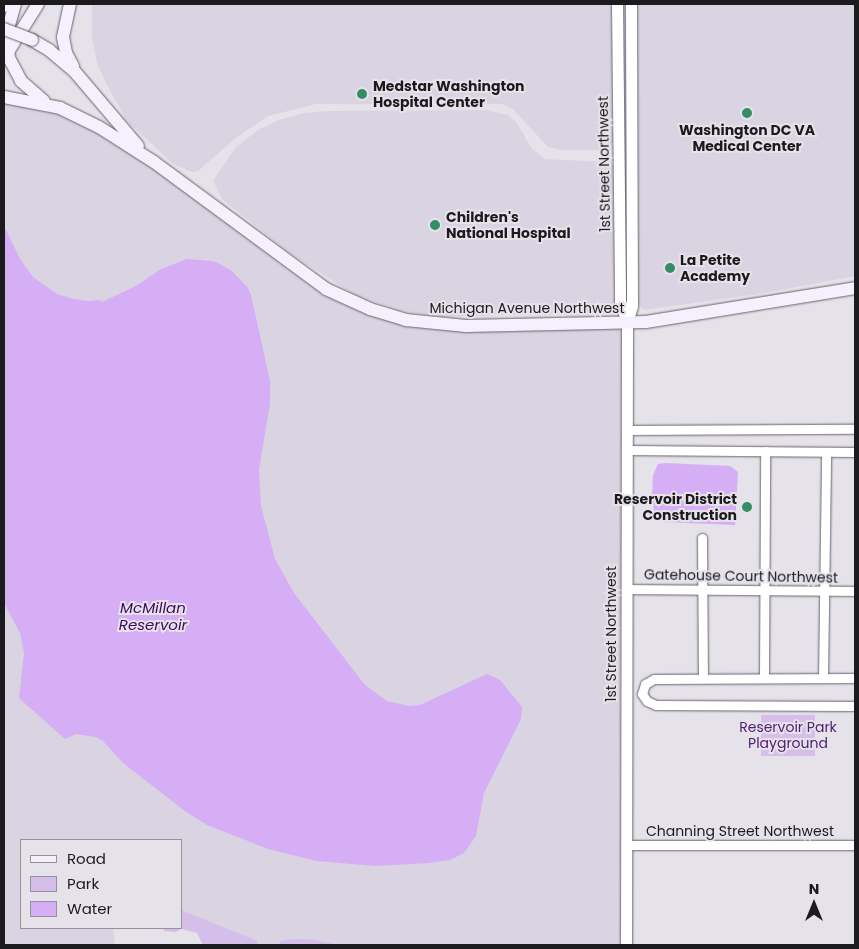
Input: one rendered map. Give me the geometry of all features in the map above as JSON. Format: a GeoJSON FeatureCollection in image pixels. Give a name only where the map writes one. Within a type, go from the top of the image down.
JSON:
{"type":"FeatureCollection","features":[{"type":"Feature","properties":{"kind":"main road"},"geometry":{"type":"LineString","coordinates":[[15,4],[7,32],[6,55],[20,81],[51,106]]}},
{"type":"Feature","properties":{"kind":"main road"},"geometry":{"type":"LineString","coordinates":[[6,55],[38,4]]}},
{"type":"Feature","properties":{"kind":"main road"},"geometry":{"type":"LineString","coordinates":[[70,4],[64,28],[64,43],[68,59],[80,77]]}},
{"type":"Feature","properties":{"kind":"main road","name":"Michigan Avenue Northwest"},"geometry":{"type":"LineString","coordinates":[[4,29],[32,40],[58,56],[80,77],[125,133],[154,162]]}},
{"type":"Feature","properties":{"kind":"main road","name":"Michigan Avenue Northwest"},"geometry":{"type":"LineString","coordinates":[[4,97],[51,106],[89,121],[154,162],[312,280],[346,299],[379,313],[426,324],[454,326],[627,323],[706,314],[855,288]]}},
{"type":"Feature","properties":{"kind":"street","name":"1st Street Northwest"},"geometry":{"type":"LineString","coordinates":[[617,4],[620,301],[627,323]]}},
{"type":"Feature","properties":{"kind":"street","name":"1st Street Northwest"},"geometry":{"type":"LineString","coordinates":[[626,945],[626,430],[627,323],[632,306],[631,4]]}},
{"type":"Feature","properties":{"kind":"street"},"geometry":{"type":"LineString","coordinates":[[626,430],[855,429]]}},
{"type":"Feature","properties":{"kind":"street"},"geometry":{"type":"LineString","coordinates":[[626,450],[855,452]]}},
{"type":"Feature","properties":{"kind":"street"},"geometry":{"type":"LineString","coordinates":[[764,678],[765,451]]}},
{"type":"Feature","properties":{"kind":"street"},"geometry":{"type":"LineString","coordinates":[[823,678],[826,452]]}},
{"type":"Feature","properties":{"kind":"street"},"geometry":{"type":"LineString","coordinates":[[702,538],[703,678]]}},
{"type":"Feature","properties":{"kind":"street","name":"Gatehouse Court Northwest"},"geometry":{"type":"LineString","coordinates":[[626,589],[855,591]]}},
{"type":"Feature","properties":{"kind":"street"},"geometry":{"type":"LineString","coordinates":[[642,694],[645,684],[654,679],[855,678]]}},
{"type":"Feature","properties":{"kind":"street"},"geometry":{"type":"LineString","coordinates":[[626,693],[642,694]]}},
{"type":"Feature","properties":{"kind":"street"},"geometry":{"type":"LineString","coordinates":[[642,694],[647,701],[656,705],[855,706]]}},
{"type":"Feature","properties":{"kind":"street","name":"Channing Street Northwest"},"geometry":{"type":"LineString","coordinates":[[626,845],[855,845]]}},
{"type":"Feature","properties":{"kind":"shaded area","name":"Medstar Washington Hospital Center"},"geometry":{"type":"Polygon","coordinates":[[[92,4],[612,4],[613,143],[606,150],[561,150],[548,147],[514,110],[502,104],[316,104],[268,116],[236,138],[198,171],[192,172],[172,163],[127,121],[97,63],[92,37],[92,4]]]}},
{"type":"Feature","properties":{"kind":"shaded area","name":"Washington DC VA Medical Center"},"geometry":{"type":"Polygon","coordinates":[[[638,4],[855,4],[855,276],[759,294],[644,310],[638,304],[638,4]]]}},
{"type":"Feature","properties":{"kind":"shaded area"},"geometry":{"type":"Polygon","coordinates":[[[4,102],[51,106],[154,162],[312,279],[370,309],[445,325],[627,323],[626,945],[250,945],[182,921],[182,839],[20,839],[20,929],[113,929],[115,945],[4,945],[4,102]]]}},
{"type":"Feature","properties":{"kind":"shaded area","name":"Children's National Hospital"},"geometry":{"type":"Polygon","coordinates":[[[486,110],[508,115],[516,122],[532,149],[545,159],[607,162],[616,166],[616,303],[613,309],[607,312],[436,317],[402,311],[355,295],[288,252],[222,199],[213,181],[235,148],[258,130],[279,120],[304,113],[329,111],[486,110]]]}},
{"type":"Feature","properties":{"kind":"green space","name":"Reservoir Park Playground"},"geometry":{"type":"Polygon","coordinates":[[[761,715],[815,715],[815,756],[761,756],[761,715]]]}},
{"type":"Feature","properties":{"kind":"green space"},"geometry":{"type":"Polygon","coordinates":[[[182,910],[257,941],[257,945],[203,945],[197,933],[181,929],[182,910]]]}},
{"type":"Feature","properties":{"kind":"green space"},"geometry":{"type":"Polygon","coordinates":[[[163,929],[181,929],[176,932],[164,931],[163,929]]]}},
{"type":"Feature","properties":{"kind":"green space"},"geometry":{"type":"Polygon","coordinates":[[[310,939],[338,945],[279,945],[281,941],[310,939]]]}},
{"type":"Feature","properties":{"kind":"water","name":"McMillan Reservoir"},"geometry":{"type":"Polygon","coordinates":[[[4,226],[20,259],[33,277],[57,294],[73,299],[100,300],[102,302],[136,286],[161,269],[187,259],[218,263],[232,271],[248,288],[270,381],[270,404],[259,469],[261,506],[275,559],[294,593],[365,685],[387,701],[409,706],[420,705],[487,674],[500,680],[522,707],[521,719],[484,793],[476,836],[464,853],[450,860],[375,866],[317,861],[268,849],[207,825],[185,811],[123,763],[103,741],[95,737],[76,734],[65,739],[19,698],[24,653],[20,633],[4,603],[4,226]]]}},
{"type":"Feature","properties":{"kind":"water"},"geometry":{"type":"Polygon","coordinates":[[[658,464],[730,466],[738,472],[735,525],[663,522],[655,516],[652,499],[653,475],[658,464]]]}},
{"type":"Feature","properties":{"kind":"place","name":"Medstar Washington Hospital Center"},"geometry":{"type":"Point","coordinates":[362,94]}},
{"type":"Feature","properties":{"kind":"place","name":"Washington DC VA Medical Center"},"geometry":{"type":"Point","coordinates":[747,113]}},
{"type":"Feature","properties":{"kind":"place","name":"Children's National Hospital"},"geometry":{"type":"Point","coordinates":[435,225]}},
{"type":"Feature","properties":{"kind":"place","name":"La Petite Academy"},"geometry":{"type":"Point","coordinates":[670,268]}},
{"type":"Feature","properties":{"kind":"place","name":"Reservoir District Construction"},"geometry":{"type":"Point","coordinates":[747,507]}}]}
